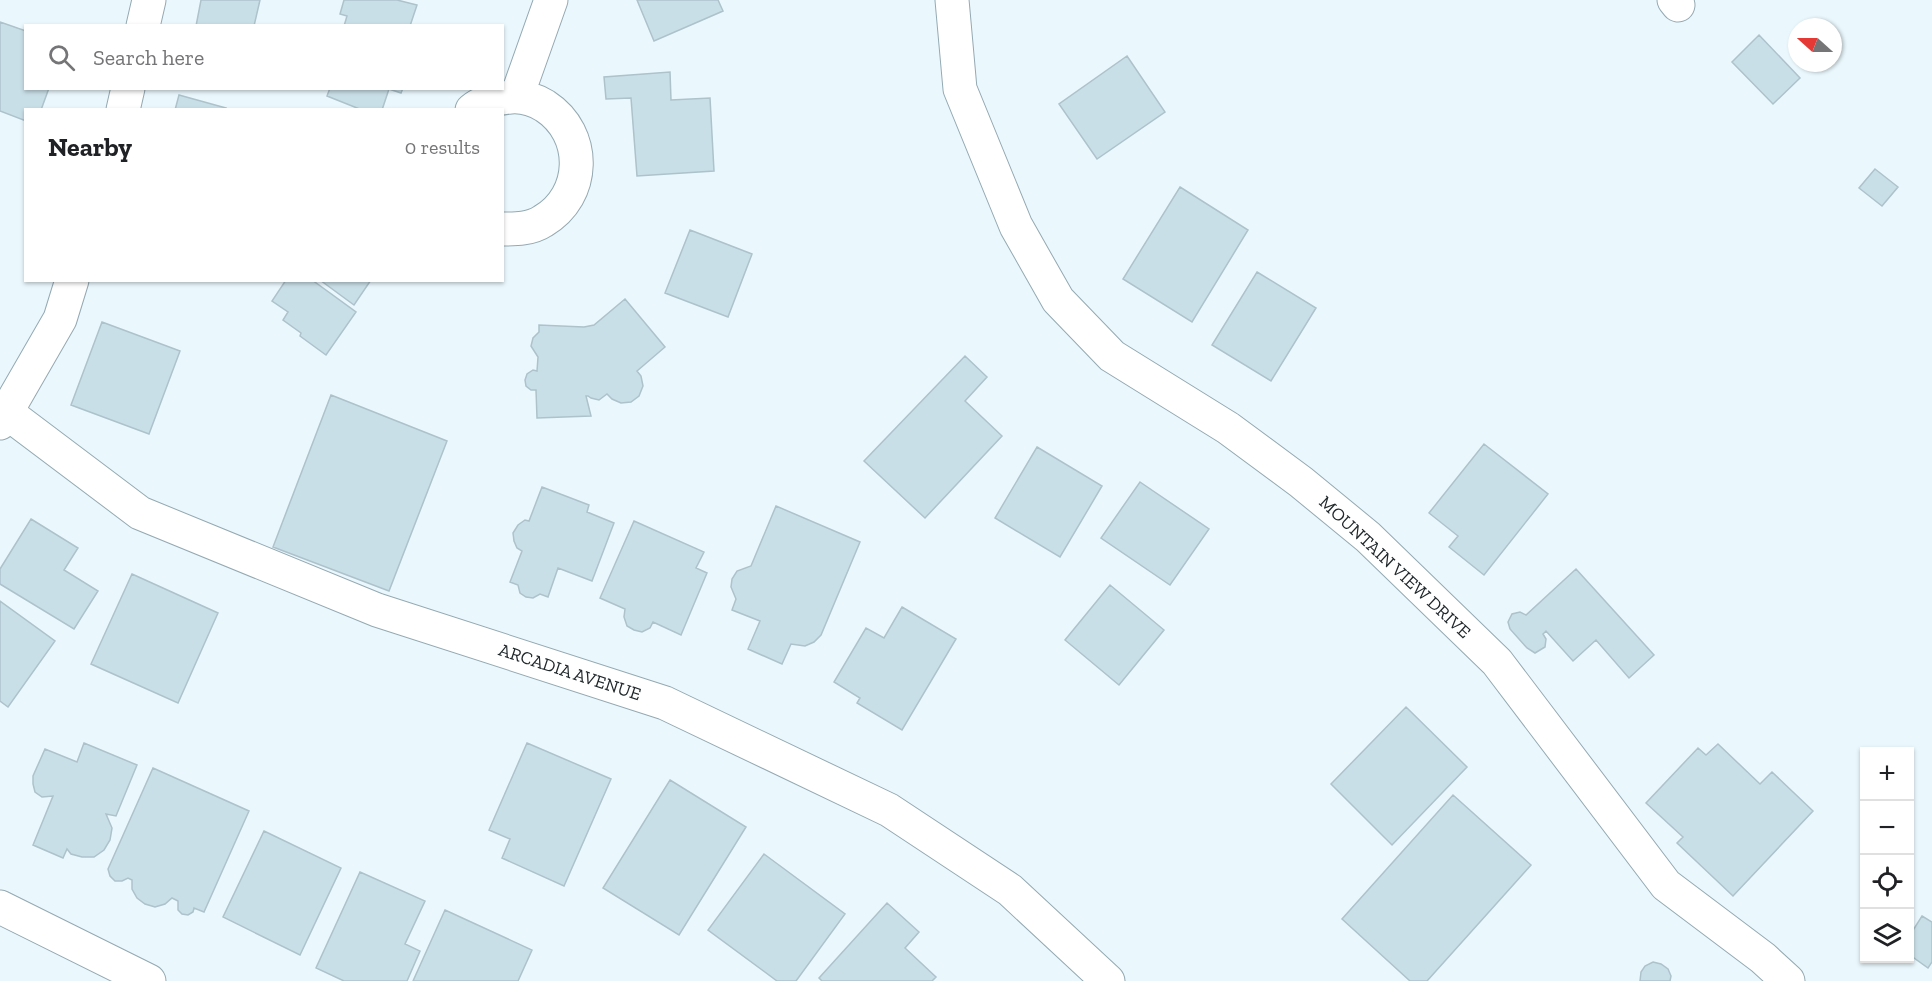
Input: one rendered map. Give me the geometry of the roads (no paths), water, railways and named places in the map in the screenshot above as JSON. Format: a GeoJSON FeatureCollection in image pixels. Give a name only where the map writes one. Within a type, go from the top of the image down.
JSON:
{"type":"FeatureCollection","features":[{"type":"Feature","properties":{"kind":"street"},"geometry":{"type":"LineString","coordinates":[[143,24],[149,0]]}},
{"type":"Feature","properties":{"kind":"street"},"geometry":{"type":"LineString","coordinates":[[517,96],[551,0]]}},
{"type":"Feature","properties":{"kind":"street","name":"MOUNTAIN VIEW DRIVE"},"geometry":{"type":"LineString","coordinates":[[951,0],[960,89],[1016,226],[1058,300],[1112,356],[1227,428],[1301,482],[1368,537],[1497,662],[1666,885],[1763,958],[1788,981]]}},
{"type":"Feature","properties":{"kind":"street"},"geometry":{"type":"LineString","coordinates":[[123,108],[128,90]]}},
{"type":"Feature","properties":{"kind":"street"},"geometry":{"type":"LineString","coordinates":[[476,108],[494,98],[517,96],[537,101],[555,113],[569,129],[576,150],[577,171],[571,192],[559,209],[542,222],[521,229],[504,229]]}},
{"type":"Feature","properties":{"kind":"street"},"geometry":{"type":"LineString","coordinates":[[3,417],[60,319],[71,282]]}},
{"type":"Feature","properties":{"kind":"street","name":"ARCADIA AVENUE"},"geometry":{"type":"LineString","coordinates":[[3,417],[140,513],[377,610],[665,703],[889,810],[1010,890],[1108,981]]}},
{"type":"Feature","properties":{"kind":"street"},"geometry":{"type":"LineString","coordinates":[[0,907],[149,981]]}}]}
